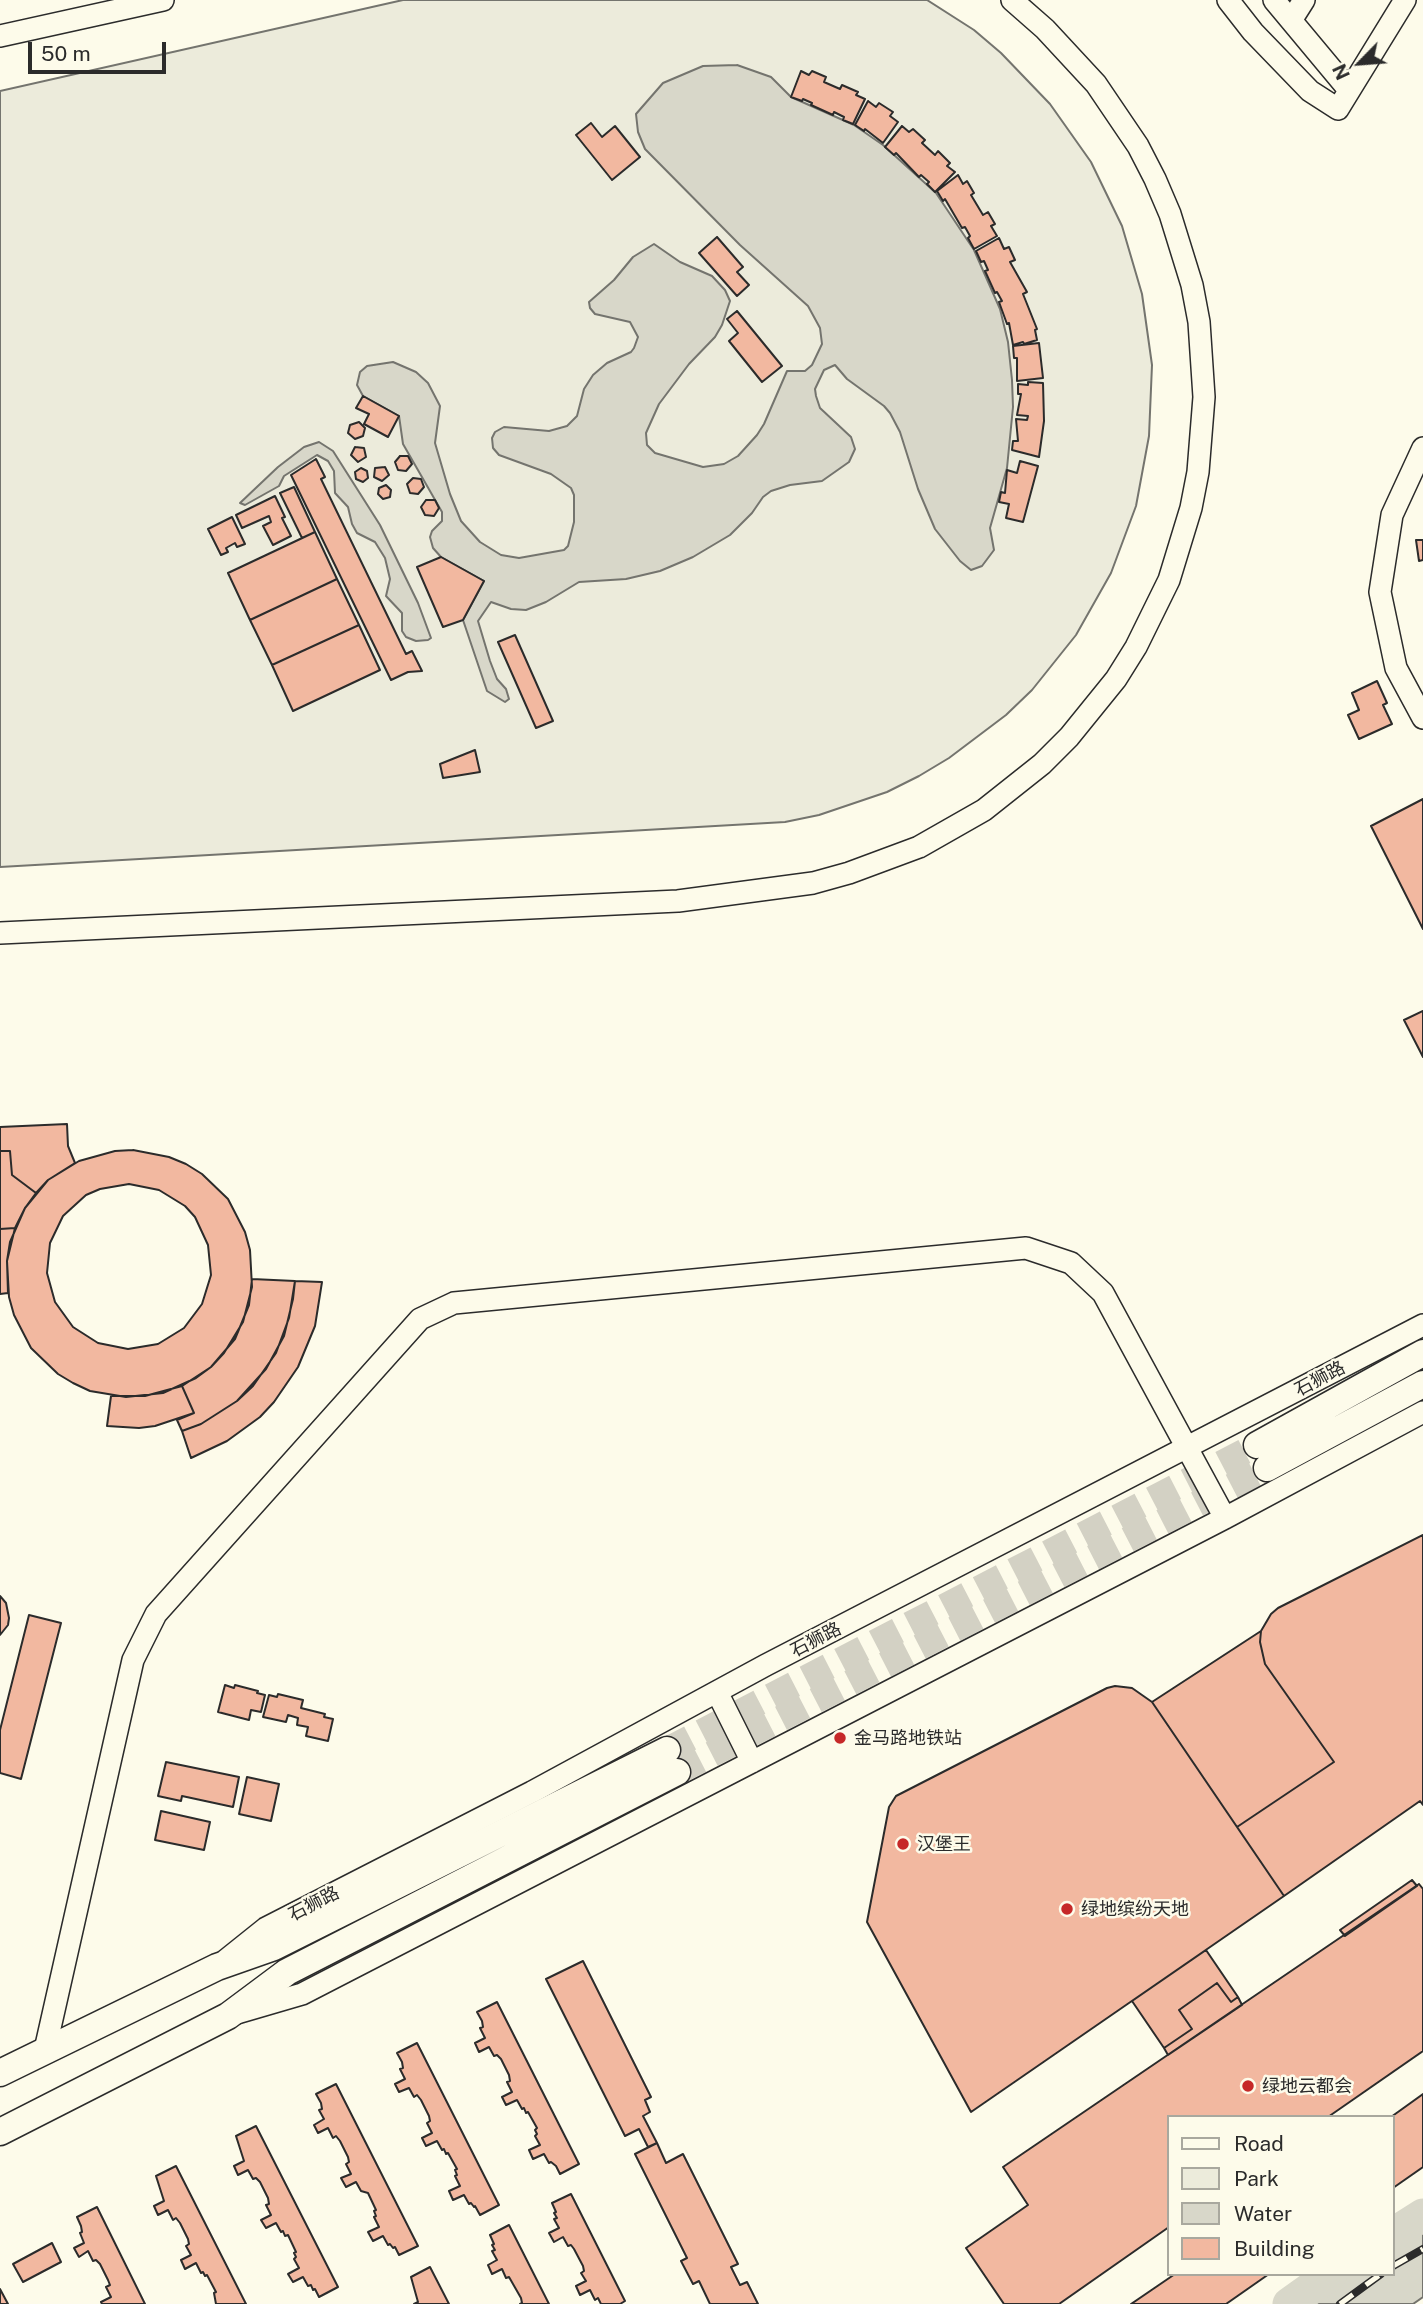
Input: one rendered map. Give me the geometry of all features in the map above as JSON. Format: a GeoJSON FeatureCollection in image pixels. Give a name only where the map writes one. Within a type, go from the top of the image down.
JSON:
{"type":"FeatureCollection","features":[{"type":"Feature","properties":{"kind":"main road","name":"石狮路"},"geometry":{"type":"LineString","coordinates":[[1423,1353],[1262,1456],[1423,1384]]}},
{"type":"Feature","properties":{"kind":"main road","name":"石狮路"},"geometry":{"type":"LineString","coordinates":[[0,2073],[217,1967],[274,1947],[672,1761],[287,1972],[228,2016],[0,2132]]}},
{"type":"Feature","properties":{"kind":"street"},"geometry":{"type":"LineString","coordinates":[[0,36],[163,0]]}},
{"type":"Feature","properties":{"kind":"street"},"geometry":{"type":"LineString","coordinates":[[0,933],[678,901],[813,883],[849,873],[919,847],[984,810],[1042,764],[1086,718],[1116,679],[1142,636],[1169,580],[1194,496],[1204,397],[1199,322],[1192,285],[1170,214],[1155,179],[1138,146],[1096,84],[1045,29],[1012,0]]}},
{"type":"Feature","properties":{"kind":"street"},"geometry":{"type":"LineString","coordinates":[[1228,0],[1253,32],[1310,92],[1338,109],[1405,0]]}},
{"type":"Feature","properties":{"kind":"street"},"geometry":{"type":"LineString","coordinates":[[1274,0],[1349,90]]}},
{"type":"Feature","properties":{"kind":"street"},"geometry":{"type":"LineString","coordinates":[[1292,19],[1304,0]]}},
{"type":"Feature","properties":{"kind":"street"},"geometry":{"type":"LineString","coordinates":[[1423,449],[1392,514],[1380,592],[1396,668],[1423,718]]}},
{"type":"Feature","properties":{"kind":"street"},"geometry":{"type":"LineString","coordinates":[[45,2050],[133,1660],[156,1614],[420,1319],[454,1303],[1026,1248],[1071,1262],[1103,1293],[1225,1518]]}},
{"type":"Feature","properties":{"kind":"street","name":"石狮路"},"geometry":{"type":"LineString","coordinates":[[217,1967],[266,1928],[532,1792],[717,1692],[1423,1325]]}},
{"type":"Feature","properties":{"kind":"street","name":"石狮路"},"geometry":{"type":"LineString","coordinates":[[228,2016],[302,1994],[1225,1518],[1423,1412]]}},
{"type":"Feature","properties":{"kind":"street"},"geometry":{"type":"LineString","coordinates":[[717,1692],[752,1762]]}},
{"type":"Feature","properties":{"kind":"green space"},"geometry":{"type":"Polygon","coordinates":[[[403,0],[927,0],[974,30],[1001,53],[1050,104],[1091,162],[1122,226],[1142,294],[1152,365],[1149,436],[1136,506],[1111,573],[1076,635],[1032,690],[1006,715],[949,758],[919,776],[887,792],[819,815],[785,822],[0,867],[0,91],[403,0]]]}},
{"type":"Feature","properties":{"kind":"water"},"geometry":{"type":"Polygon","coordinates":[[[737,65],[771,77],[791,97],[854,125],[883,145],[936,193],[974,250],[1000,309],[1008,342],[1012,380],[1013,407],[1007,468],[990,528],[994,550],[982,566],[971,570],[960,561],[935,529],[918,489],[900,432],[890,413],[847,379],[835,365],[824,370],[815,389],[816,396],[820,408],[851,437],[855,449],[849,462],[822,481],[790,485],[771,491],[730,535],[693,557],[660,571],[626,579],[579,582],[546,602],[526,610],[511,609],[491,602],[478,621],[497,679],[506,689],[509,699],[505,702],[487,691],[463,620],[484,581],[441,557],[433,548],[430,537],[442,521],[442,512],[403,444],[399,416],[363,396],[357,385],[360,372],[367,366],[393,362],[416,372],[428,383],[440,406],[435,443],[450,494],[461,521],[480,542],[501,555],[519,558],[564,550],[568,546],[574,522],[574,495],[571,488],[551,474],[499,455],[493,448],[492,438],[495,432],[504,427],[549,431],[567,426],[577,416],[584,389],[593,375],[607,363],[631,352],[638,337],[630,322],[595,314],[589,302],[614,280],[633,257],[654,244],[680,262],[712,276],[725,290],[730,301],[715,337],[689,364],[659,404],[646,433],[647,445],[655,453],[703,467],[724,464],[738,456],[764,424],[787,371],[805,371],[812,365],[822,344],[820,328],[808,306],[740,245],[645,149],[638,132],[636,114],[663,83],[703,66],[737,65]]]}},
{"type":"Feature","properties":{"kind":"water"},"geometry":{"type":"Polygon","coordinates":[[[319,442],[333,451],[380,525],[418,603],[431,638],[428,640],[416,641],[406,637],[402,631],[402,613],[386,596],[390,579],[385,558],[375,542],[357,533],[348,507],[335,493],[334,471],[328,461],[317,455],[284,476],[279,486],[245,505],[240,503],[278,467],[304,447],[319,442]]]}},
{"type":"Feature","properties":{"kind":"water"},"geometry":{"type":"Polygon","coordinates":[[[1423,2226],[1423,2297],[1413,2304],[1289,2304],[1336,2276],[1395,2276],[1395,2242],[1423,2226]]]}},
{"type":"Feature","properties":{"kind":"building"},"geometry":{"type":"Polygon","coordinates":[[[801,71],[809,75],[812,71],[826,77],[824,82],[840,89],[842,85],[858,92],[856,95],[865,99],[853,124],[834,112],[833,115],[803,99],[802,101],[791,97],[801,71]]]}},
{"type":"Feature","properties":{"kind":"building"},"geometry":{"type":"Polygon","coordinates":[[[868,101],[876,107],[879,103],[893,112],[890,116],[898,122],[883,143],[855,125],[868,101]]]}},
{"type":"Feature","properties":{"kind":"building"},"geometry":{"type":"Polygon","coordinates":[[[591,123],[602,137],[615,126],[640,157],[612,180],[576,135],[591,123]]]}},
{"type":"Feature","properties":{"kind":"building"},"geometry":{"type":"Polygon","coordinates":[[[902,126],[909,132],[913,129],[925,140],[922,143],[935,155],[938,151],[950,163],[947,166],[955,172],[935,192],[927,184],[929,182],[921,175],[919,177],[896,153],[894,155],[885,147],[902,126]]]}},
{"type":"Feature","properties":{"kind":"building"},"geometry":{"type":"Polygon","coordinates":[[[958,175],[963,184],[967,181],[974,193],[971,195],[983,215],[988,212],[995,224],[991,226],[997,236],[974,249],[965,227],[962,228],[945,199],[943,201],[937,191],[958,175]]]}},
{"type":"Feature","properties":{"kind":"building"},"geometry":{"type":"Polygon","coordinates":[[[717,237],[743,267],[737,272],[749,285],[737,296],[699,253],[717,237]]]}},
{"type":"Feature","properties":{"kind":"building"},"geometry":{"type":"Polygon","coordinates":[[[999,238],[1004,249],[1009,247],[1015,260],[1010,262],[1027,292],[1023,294],[1037,329],[1037,340],[1024,344],[1013,345],[1009,323],[1007,324],[999,302],[1002,301],[997,292],[995,293],[985,271],[988,270],[984,261],[981,262],[976,251],[999,238]]]}},
{"type":"Feature","properties":{"kind":"building"},"geometry":{"type":"Polygon","coordinates":[[[737,311],[782,366],[762,382],[729,341],[738,333],[727,319],[737,311]]]}},
{"type":"Feature","properties":{"kind":"building"},"geometry":{"type":"Polygon","coordinates":[[[1039,343],[1043,378],[1017,381],[1017,358],[1014,358],[1013,346],[1039,343]]]}},
{"type":"Feature","properties":{"kind":"building"},"geometry":{"type":"Polygon","coordinates":[[[1028,382],[1043,383],[1044,421],[1039,457],[1012,450],[1013,441],[1018,441],[1016,419],[1027,420],[1028,416],[1017,415],[1021,394],[1018,394],[1018,384],[1028,385],[1028,382]]]}},
{"type":"Feature","properties":{"kind":"building"},"geometry":{"type":"Polygon","coordinates":[[[363,396],[399,416],[388,437],[364,424],[369,414],[356,408],[363,396]]]}},
{"type":"Feature","properties":{"kind":"building"},"geometry":{"type":"Polygon","coordinates":[[[359,422],[365,428],[363,436],[355,439],[348,433],[350,425],[359,422]]]}},
{"type":"Feature","properties":{"kind":"building"},"geometry":{"type":"Polygon","coordinates":[[[355,447],[364,448],[366,457],[358,462],[351,455],[355,447]]]}},
{"type":"Feature","properties":{"kind":"building"},"geometry":{"type":"Polygon","coordinates":[[[400,456],[408,456],[412,464],[406,471],[398,470],[395,462],[400,456]]]}},
{"type":"Feature","properties":{"kind":"building"},"geometry":{"type":"Polygon","coordinates":[[[316,459],[325,477],[321,479],[406,654],[412,651],[422,671],[408,672],[391,680],[291,475],[316,459]]]}},
{"type":"Feature","properties":{"kind":"building"},"geometry":{"type":"Polygon","coordinates":[[[1020,461],[1038,466],[1023,522],[1006,518],[1009,504],[999,502],[1001,492],[1005,493],[1007,470],[1017,473],[1020,461]]]}},
{"type":"Feature","properties":{"kind":"building"},"geometry":{"type":"Polygon","coordinates":[[[385,467],[389,475],[382,481],[374,477],[375,468],[385,467]]]}},
{"type":"Feature","properties":{"kind":"building"},"geometry":{"type":"Polygon","coordinates":[[[361,468],[367,471],[368,478],[363,482],[356,479],[355,472],[361,468]]]}},
{"type":"Feature","properties":{"kind":"building"},"geometry":{"type":"Polygon","coordinates":[[[413,478],[421,479],[424,487],[418,494],[410,493],[407,484],[413,478]]]}},
{"type":"Feature","properties":{"kind":"building"},"geometry":{"type":"Polygon","coordinates":[[[386,485],[391,490],[390,497],[383,499],[378,494],[379,488],[386,485]]]}},
{"type":"Feature","properties":{"kind":"building"},"geometry":{"type":"Polygon","coordinates":[[[294,487],[315,532],[302,538],[280,493],[294,487]]]}},
{"type":"Feature","properties":{"kind":"building"},"geometry":{"type":"Polygon","coordinates":[[[275,496],[291,536],[273,545],[263,526],[271,522],[269,516],[242,528],[236,515],[275,496]]]}},
{"type":"Feature","properties":{"kind":"building"},"geometry":{"type":"Polygon","coordinates":[[[426,500],[435,500],[439,508],[434,516],[425,515],[421,507],[426,500]]]}},
{"type":"Feature","properties":{"kind":"building"},"geometry":{"type":"Polygon","coordinates":[[[232,517],[245,544],[237,547],[235,543],[226,548],[228,552],[221,555],[208,529],[232,517]]]}},
{"type":"Feature","properties":{"kind":"building"},"geometry":{"type":"Polygon","coordinates":[[[315,532],[337,579],[250,620],[228,573],[315,532]]]}},
{"type":"Feature","properties":{"kind":"building"},"geometry":{"type":"Polygon","coordinates":[[[1416,540],[1423,540],[1423,560],[1419,561],[1416,540]]]}},
{"type":"Feature","properties":{"kind":"building"},"geometry":{"type":"Polygon","coordinates":[[[441,557],[484,581],[463,620],[443,627],[417,567],[441,557]]]}},
{"type":"Feature","properties":{"kind":"building"},"geometry":{"type":"Polygon","coordinates":[[[337,579],[359,625],[272,665],[250,620],[337,579]]]}},
{"type":"Feature","properties":{"kind":"building"},"geometry":{"type":"Polygon","coordinates":[[[359,625],[380,670],[293,711],[272,665],[359,625]]]}},
{"type":"Feature","properties":{"kind":"building"},"geometry":{"type":"Polygon","coordinates":[[[515,635],[553,721],[536,728],[498,642],[515,635]]]}},
{"type":"Feature","properties":{"kind":"building"},"geometry":{"type":"Polygon","coordinates":[[[1377,681],[1387,703],[1383,705],[1392,724],[1359,739],[1348,715],[1359,710],[1352,693],[1377,681]]]}},
{"type":"Feature","properties":{"kind":"building"},"geometry":{"type":"Polygon","coordinates":[[[475,750],[480,772],[443,778],[440,764],[475,750]]]}},
{"type":"Feature","properties":{"kind":"building"},"geometry":{"type":"Polygon","coordinates":[[[1423,799],[1423,929],[1371,826],[1423,799]]]}},
{"type":"Feature","properties":{"kind":"building"},"geometry":{"type":"Polygon","coordinates":[[[1423,1011],[1423,1057],[1404,1020],[1423,1011]]]}},
{"type":"Feature","properties":{"kind":"building"},"geometry":{"type":"Polygon","coordinates":[[[67,1124],[68,1146],[75,1163],[48,1180],[36,1193],[12,1175],[10,1151],[0,1151],[0,1127],[67,1124]]]}},
{"type":"Feature","properties":{"kind":"building"},"geometry":{"type":"Polygon","coordinates":[[[133,1150],[169,1157],[202,1174],[228,1199],[245,1232],[250,1250],[252,1287],[243,1322],[224,1353],[211,1367],[196,1378],[163,1393],[126,1397],[90,1391],[58,1374],[31,1348],[14,1315],[9,1297],[7,1261],[10,1242],[25,1208],[48,1180],[79,1161],[115,1151],[133,1150]],[[129,1184],[100,1189],[86,1195],[63,1216],[50,1243],[47,1273],[55,1302],[73,1327],[98,1343],[128,1349],[158,1344],[184,1328],[202,1304],[211,1275],[208,1245],[195,1217],[185,1206],[159,1190],[129,1184]]]}},
{"type":"Feature","properties":{"kind":"building"},"geometry":{"type":"Polygon","coordinates":[[[0,1151],[10,1151],[12,1175],[36,1193],[15,1228],[0,1229],[0,1151]]]}},
{"type":"Feature","properties":{"kind":"building"},"geometry":{"type":"Polygon","coordinates":[[[15,1228],[7,1261],[8,1293],[0,1294],[0,1229],[15,1228]]]}},
{"type":"Feature","properties":{"kind":"building"},"geometry":{"type":"Polygon","coordinates":[[[252,1279],[295,1281],[289,1318],[276,1353],[253,1386],[237,1401],[201,1424],[182,1431],[177,1420],[194,1413],[182,1386],[211,1367],[235,1339],[249,1305],[252,1279]]]}},
{"type":"Feature","properties":{"kind":"building"},"geometry":{"type":"Polygon","coordinates":[[[295,1281],[322,1282],[315,1326],[298,1367],[260,1417],[227,1441],[191,1458],[182,1431],[201,1424],[237,1401],[266,1369],[284,1336],[295,1281]]]}},
{"type":"Feature","properties":{"kind":"building"},"geometry":{"type":"Polygon","coordinates":[[[182,1386],[194,1413],[155,1426],[107,1426],[111,1396],[145,1396],[182,1386]]]}},
{"type":"Feature","properties":{"kind":"building"},"geometry":{"type":"Polygon","coordinates":[[[1423,1535],[1423,1805],[1420,1801],[1284,1896],[1237,1827],[1334,1762],[1265,1664],[1260,1642],[1261,1631],[1278,1608],[1423,1535]]]}},
{"type":"Feature","properties":{"kind":"building"},"geometry":{"type":"Polygon","coordinates":[[[0,1596],[6,1603],[9,1618],[8,1625],[0,1635],[0,1596]]]}},
{"type":"Feature","properties":{"kind":"building"},"geometry":{"type":"Polygon","coordinates":[[[29,1615],[61,1623],[21,1779],[0,1773],[0,1730],[29,1615]]]}},
{"type":"Feature","properties":{"kind":"building"},"geometry":{"type":"Polygon","coordinates":[[[1261,1631],[1260,1642],[1265,1664],[1334,1762],[1237,1827],[1152,1702],[1261,1631]]]}},
{"type":"Feature","properties":{"kind":"building"},"geometry":{"type":"Polygon","coordinates":[[[225,1685],[234,1688],[235,1685],[265,1695],[261,1712],[251,1710],[249,1720],[218,1712],[225,1685]]]}},
{"type":"Feature","properties":{"kind":"building","name":"绿地缤纷天地"},"geometry":{"type":"Polygon","coordinates":[[[1115,1686],[1132,1688],[1152,1702],[1284,1896],[971,2112],[867,1922],[889,1807],[896,1796],[1115,1686]]]}},
{"type":"Feature","properties":{"kind":"building"},"geometry":{"type":"Polygon","coordinates":[[[278,1694],[303,1700],[301,1708],[325,1714],[324,1717],[333,1719],[328,1741],[306,1736],[308,1727],[297,1725],[298,1718],[288,1715],[286,1722],[263,1717],[269,1695],[277,1697],[278,1694]]]}},
{"type":"Feature","properties":{"kind":"building"},"geometry":{"type":"Polygon","coordinates":[[[166,1762],[239,1777],[233,1807],[182,1796],[181,1801],[158,1796],[166,1762]]]}},
{"type":"Feature","properties":{"kind":"building"},"geometry":{"type":"Polygon","coordinates":[[[247,1777],[279,1784],[271,1821],[239,1814],[247,1777]]]}},
{"type":"Feature","properties":{"kind":"building"},"geometry":{"type":"Polygon","coordinates":[[[161,1811],[210,1822],[204,1850],[155,1840],[161,1811]]]}},
{"type":"Feature","properties":{"kind":"building"},"geometry":{"type":"Polygon","coordinates":[[[1412,1880],[1417,1886],[1345,1936],[1340,1930],[1412,1880]]]}},
{"type":"Feature","properties":{"kind":"building","name":"绿地云都会"},"geometry":{"type":"Polygon","coordinates":[[[1419,1884],[1423,1889],[1423,2051],[1331,2115],[1168,2115],[1168,2228],[1059,2304],[1004,2304],[966,2248],[1028,2205],[1003,2167],[1419,1884]]]}},
{"type":"Feature","properties":{"kind":"building"},"geometry":{"type":"Polygon","coordinates":[[[1206,1950],[1238,1997],[1231,2002],[1217,1983],[1179,2010],[1192,2029],[1164,2048],[1132,2001],[1206,1950]]]}},
{"type":"Feature","properties":{"kind":"building"},"geometry":{"type":"Polygon","coordinates":[[[583,1961],[651,2097],[645,2100],[650,2112],[643,2116],[657,2143],[648,2147],[639,2129],[625,2136],[546,1979],[583,1961]]]}},
{"type":"Feature","properties":{"kind":"building"},"geometry":{"type":"Polygon","coordinates":[[[1217,1983],[1231,2002],[1238,1997],[1242,2005],[1168,2055],[1164,2048],[1192,2029],[1179,2010],[1217,1983]]]}},
{"type":"Feature","properties":{"kind":"building"},"geometry":{"type":"Polygon","coordinates":[[[497,2002],[579,2164],[560,2174],[544,2154],[533,2159],[529,2150],[540,2145],[535,2136],[537,2128],[517,2100],[506,2105],[502,2097],[512,2092],[507,2082],[510,2081],[509,2075],[501,2059],[497,2055],[494,2056],[489,2047],[479,2052],[475,2043],[485,2038],[480,2028],[483,2027],[482,2021],[477,2012],[497,2002]]]}},
{"type":"Feature","properties":{"kind":"building"},"geometry":{"type":"Polygon","coordinates":[[[417,2043],[499,2205],[480,2215],[464,2195],[453,2200],[449,2191],[460,2186],[455,2176],[457,2169],[437,2141],[426,2146],[422,2138],[432,2133],[427,2123],[430,2121],[429,2116],[421,2100],[417,2095],[414,2097],[409,2088],[399,2092],[395,2084],[405,2079],[400,2069],[403,2068],[402,2062],[397,2053],[417,2043]]]}},
{"type":"Feature","properties":{"kind":"building"},"geometry":{"type":"Polygon","coordinates":[[[336,2084],[418,2246],[399,2255],[383,2236],[373,2241],[368,2232],[379,2227],[374,2217],[376,2210],[368,2193],[361,2191],[356,2182],[346,2187],[341,2178],[351,2174],[346,2164],[349,2162],[348,2157],[340,2141],[336,2136],[333,2138],[328,2128],[318,2133],[314,2125],[324,2119],[316,2094],[336,2084]]]}},
{"type":"Feature","properties":{"kind":"building"},"geometry":{"type":"Polygon","coordinates":[[[1423,2094],[1423,2167],[1395,2187],[1395,2115],[1423,2094]]]}},
{"type":"Feature","properties":{"kind":"building"},"geometry":{"type":"Polygon","coordinates":[[[256,2126],[338,2287],[319,2297],[303,2277],[293,2282],[288,2274],[299,2268],[294,2259],[296,2252],[288,2235],[285,2236],[283,2231],[281,2232],[276,2223],[266,2228],[261,2220],[271,2215],[266,2205],[269,2204],[268,2198],[260,2182],[256,2178],[253,2179],[248,2170],[238,2175],[234,2166],[244,2161],[236,2136],[256,2126]]]}},
{"type":"Feature","properties":{"kind":"building"},"geometry":{"type":"Polygon","coordinates":[[[657,2143],[666,2163],[683,2154],[738,2264],[731,2267],[740,2285],[747,2282],[758,2304],[710,2304],[699,2281],[693,2284],[681,2261],[687,2258],[635,2154],[657,2143]]]}},
{"type":"Feature","properties":{"kind":"building"},"geometry":{"type":"Polygon","coordinates":[[[176,2166],[246,2304],[216,2304],[216,2292],[207,2275],[201,2273],[196,2263],[185,2269],[181,2260],[191,2255],[186,2246],[189,2244],[188,2239],[180,2223],[176,2218],[173,2220],[168,2210],[158,2215],[154,2206],[164,2201],[156,2176],[176,2166]]]}},
{"type":"Feature","properties":{"kind":"building"},"geometry":{"type":"Polygon","coordinates":[[[571,2194],[625,2301],[620,2304],[601,2304],[598,2298],[595,2300],[590,2290],[580,2295],[576,2286],[586,2281],[581,2273],[584,2271],[583,2266],[574,2249],[571,2245],[568,2246],[563,2237],[554,2242],[549,2233],[559,2228],[554,2219],[557,2218],[552,2203],[571,2194]]]}},
{"type":"Feature","properties":{"kind":"building"},"geometry":{"type":"Polygon","coordinates":[[[97,2207],[145,2304],[102,2304],[101,2302],[111,2297],[106,2287],[110,2285],[100,2264],[96,2260],[93,2261],[88,2251],[79,2257],[74,2248],[84,2243],[77,2217],[97,2207]]]}},
{"type":"Feature","properties":{"kind":"building"},"geometry":{"type":"Polygon","coordinates":[[[509,2225],[549,2304],[520,2304],[521,2298],[502,2269],[492,2274],[488,2265],[497,2260],[492,2251],[495,2250],[490,2235],[509,2225]]]}},
{"type":"Feature","properties":{"kind":"building"},"geometry":{"type":"Polygon","coordinates":[[[52,2243],[61,2262],[23,2282],[13,2264],[52,2243]]]}},
{"type":"Feature","properties":{"kind":"building"},"geometry":{"type":"Polygon","coordinates":[[[430,2267],[449,2304],[414,2304],[418,2302],[411,2277],[430,2267]]]}},
{"type":"Feature","properties":{"kind":"building"},"geometry":{"type":"Polygon","coordinates":[[[1172,2276],[1266,2276],[1226,2304],[1131,2304],[1172,2276]]]}},
{"type":"Feature","properties":{"kind":"building"},"geometry":{"type":"Polygon","coordinates":[[[0,2289],[8,2304],[0,2304],[0,2289]]]}},
{"type":"Feature","properties":{"kind":"waterway"},"geometry":{"type":"LineString","coordinates":[[1395,2233],[1423,2215]]}},
{"type":"Feature","properties":{"kind":"waterway"},"geometry":{"type":"LineString","coordinates":[[1289,2304],[1328,2276]]}},
{"type":"Feature","properties":{"kind":"tunnel"},"geometry":{"type":"LineString","coordinates":[[667,1750],[1257,1445]]}},
{"type":"Feature","properties":{"kind":"tunnel"},"geometry":{"type":"LineString","coordinates":[[677,1772],[1267,1468]]}},
{"type":"Feature","properties":{"kind":"railway"},"geometry":{"type":"LineString","coordinates":[[1395,2265],[1423,2249]]}},
{"type":"Feature","properties":{"kind":"railway"},"geometry":{"type":"LineString","coordinates":[[1340,2304],[1378,2276]]}},
{"type":"Feature","properties":{"kind":"place","name":"金马路地铁站"},"geometry":{"type":"Point","coordinates":[840,1738]}},
{"type":"Feature","properties":{"kind":"place","name":"汉堡王"},"geometry":{"type":"Point","coordinates":[903,1844]}},
{"type":"Feature","properties":{"kind":"place","name":"绿地缤纷天地"},"geometry":{"type":"Point","coordinates":[1067,1909]}},
{"type":"Feature","properties":{"kind":"place","name":"绿地云都会"},"geometry":{"type":"Point","coordinates":[1248,2086]}}]}
